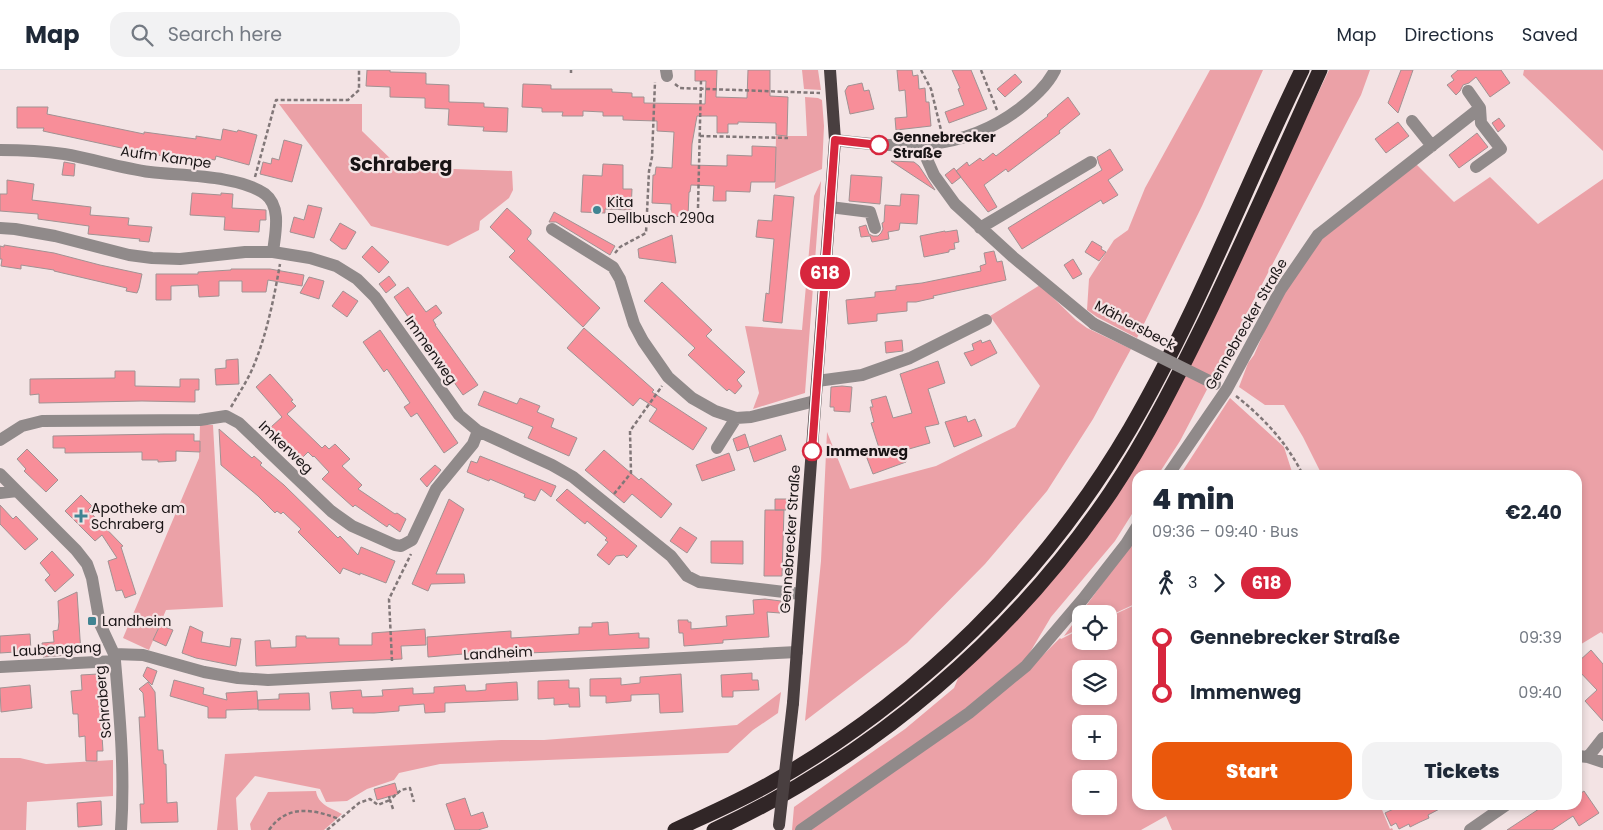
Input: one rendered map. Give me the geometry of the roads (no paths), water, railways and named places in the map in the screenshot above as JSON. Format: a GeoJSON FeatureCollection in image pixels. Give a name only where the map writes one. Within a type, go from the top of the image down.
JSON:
{"type":"FeatureCollection","features":[{"type":"Feature","properties":{"kind":"highway"},"geometry":{"type":"LineString","coordinates":[[675,830],[740,799],[796,768],[842,738],[899,696],[935,666],[970,633],[1025,575],[1080,505],[1130,428],[1172,351],[1302,70]]}},
{"type":"Feature","properties":{"kind":"highway"},"geometry":{"type":"LineString","coordinates":[[714,830],[830,767],[880,733],[917,704],[981,646],[1039,584],[1084,530],[1118,480],[1173,387],[1225,280],[1320,70]]}},
{"type":"Feature","properties":{"kind":"main road","name":"Gennebrecker Straße"},"geometry":{"type":"LineString","coordinates":[[778,828],[793,703],[835,140],[830,70]]}},
{"type":"Feature","properties":{"kind":"street"},"geometry":{"type":"LineString","coordinates":[[835,140],[879,145],[921,146],[973,136],[1002,122],[1031,99],[1044,87],[1055,70]]}},
{"type":"Feature","properties":{"kind":"street"},"geometry":{"type":"LineString","coordinates":[[1468,91],[1480,108],[1481,123],[1501,149],[1476,167]]}},
{"type":"Feature","properties":{"kind":"street","name":"Gennebrecker Straße"},"geometry":{"type":"LineString","coordinates":[[1171,470],[1227,389],[1281,289],[1318,235],[1480,108]]}},
{"type":"Feature","properties":{"kind":"street"},"geometry":{"type":"LineString","coordinates":[[1412,121],[1432,146]]}},
{"type":"Feature","properties":{"kind":"street","name":"Mählersbeck"},"geometry":{"type":"LineString","coordinates":[[921,146],[934,175],[954,204],[1094,324],[1227,389]]}},
{"type":"Feature","properties":{"kind":"street","name":"Aufm Kampe"},"geometry":{"type":"LineString","coordinates":[[0,150],[31,150],[63,154],[148,172],[236,182],[266,195],[273,203],[278,252]]}},
{"type":"Feature","properties":{"kind":"street"},"geometry":{"type":"LineString","coordinates":[[980,228],[1091,162]]}},
{"type":"Feature","properties":{"kind":"street"},"geometry":{"type":"LineString","coordinates":[[830,207],[870,212],[875,228]]}},
{"type":"Feature","properties":{"kind":"street","name":"Immenweg"},"geometry":{"type":"LineString","coordinates":[[0,228],[55,236],[129,255],[152,258],[180,259],[245,252],[278,252],[336,266],[357,279],[375,296],[459,415],[478,431],[566,473],[671,556],[687,576],[699,582],[801,594]]}},
{"type":"Feature","properties":{"kind":"street"},"geometry":{"type":"LineString","coordinates":[[552,229],[613,267],[620,279],[634,324],[642,341],[668,377],[692,398],[715,412],[736,418],[751,417],[815,400]]}},
{"type":"Feature","properties":{"kind":"street"},"geometry":{"type":"LineString","coordinates":[[817,381],[862,376],[910,358],[986,320]]}},
{"type":"Feature","properties":{"kind":"street","name":"Imkerweg"},"geometry":{"type":"LineString","coordinates":[[0,440],[22,426],[42,421],[200,420],[226,416],[239,423],[332,511],[352,526],[401,546],[412,540],[436,489],[472,444],[478,431]]}},
{"type":"Feature","properties":{"kind":"street"},"geometry":{"type":"LineString","coordinates":[[717,448],[736,418]]}},
{"type":"Feature","properties":{"kind":"street","name":"Schraberg"},"geometry":{"type":"LineString","coordinates":[[0,474],[76,550],[87,564],[92,578],[100,624],[114,657],[123,758],[124,795],[121,830]]}},
{"type":"Feature","properties":{"kind":"street"},"geometry":{"type":"LineString","coordinates":[[0,493],[17,491]]}},
{"type":"Feature","properties":{"kind":"street"},"geometry":{"type":"LineString","coordinates":[[801,830],[969,713],[1026,666],[1083,599],[1132,534]]}},
{"type":"Feature","properties":{"kind":"street","name":"Landheim"},"geometry":{"type":"LineString","coordinates":[[114,657],[143,655],[204,672],[260,680],[797,652]]}},
{"type":"Feature","properties":{"kind":"street","name":"Laubengang"},"geometry":{"type":"LineString","coordinates":[[0,667],[114,657]]}},
{"type":"Feature","properties":{"kind":"street"},"geometry":{"type":"LineString","coordinates":[[1583,757],[1603,738]]}},
{"type":"Feature","properties":{"kind":"street"},"geometry":{"type":"LineString","coordinates":[[1583,757],[1603,762]]}},
{"type":"Feature","properties":{"kind":"street"},"geometry":{"type":"LineString","coordinates":[[1470,830],[1499,810]]}},
{"type":"Feature","properties":{"kind":"place","name":"Gennebrecker Straße"},"geometry":{"type":"Point","coordinates":[879,145]}},
{"type":"Feature","properties":{"kind":"place","name":"Kita Dellbusch 290a"},"geometry":{"type":"Point","coordinates":[597,210]}},
{"type":"Feature","properties":{"kind":"place","name":"Immenweg"},"geometry":{"type":"Point","coordinates":[812,451]}},
{"type":"Feature","properties":{"kind":"place","name":"Apotheke am Schraberg"},"geometry":{"type":"Point","coordinates":[81,516]}},
{"type":"Feature","properties":{"kind":"place","name":"Landheim"},"geometry":{"type":"Point","coordinates":[92,621]}},
{"type":"Feature","properties":{"kind":"district","name":"Schraberg"},"geometry":{"type":"Point","coordinates":[401,164]}}]}
